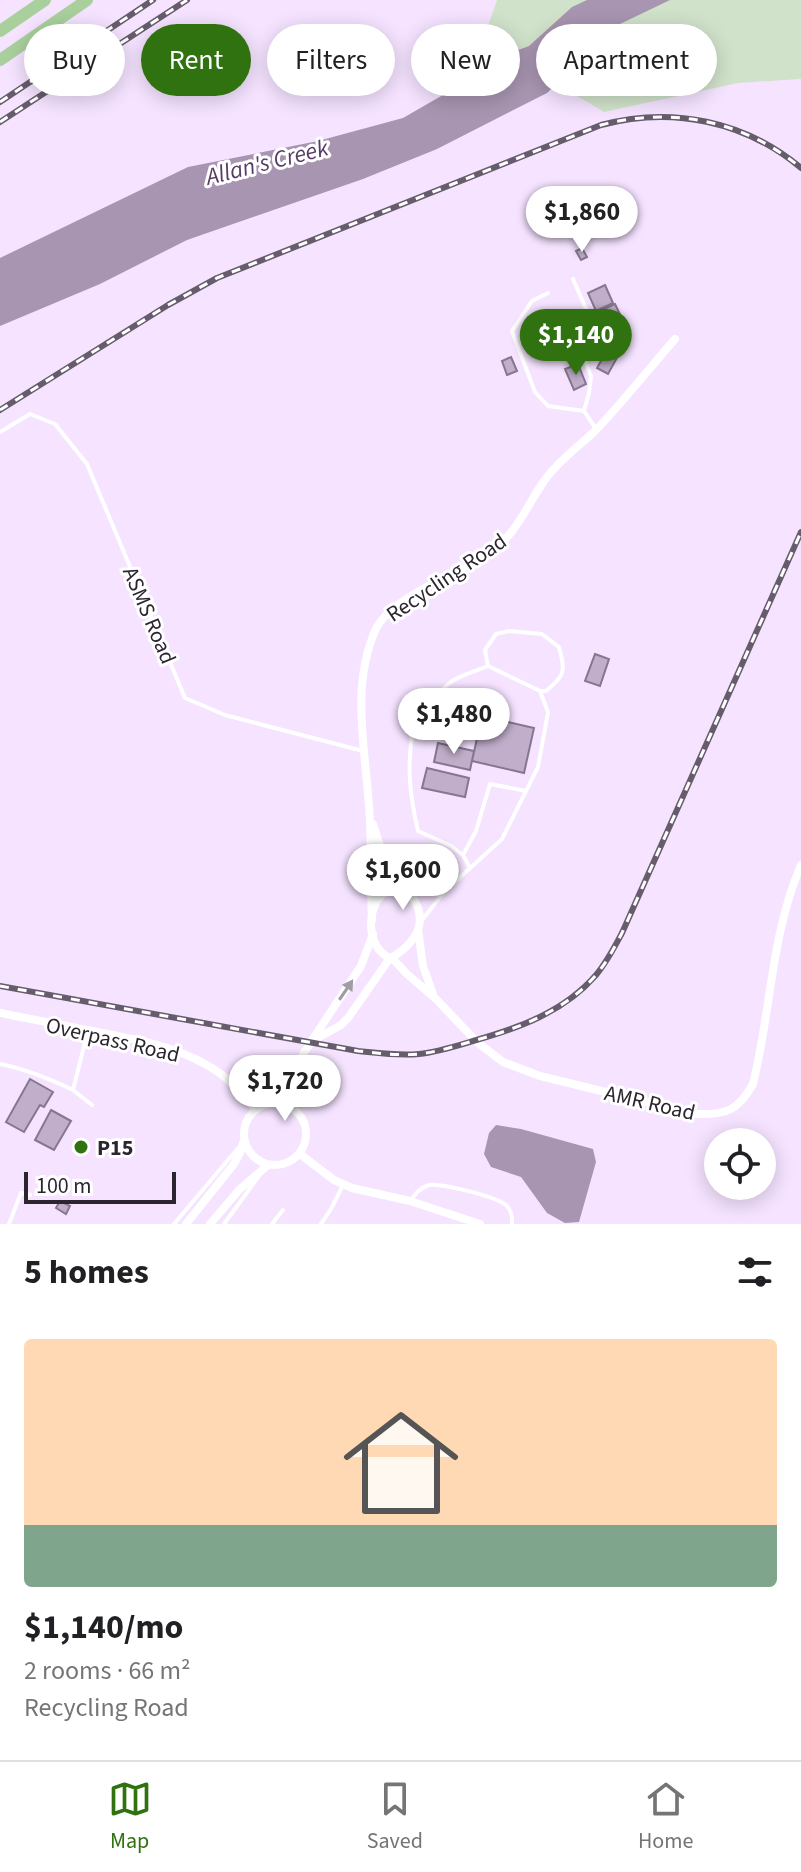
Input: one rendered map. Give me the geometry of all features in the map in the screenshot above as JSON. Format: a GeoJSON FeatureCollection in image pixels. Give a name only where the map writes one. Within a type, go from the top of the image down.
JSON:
{"type":"FeatureCollection","features":[{"type":"Feature","properties":{"kind":"main road"},"geometry":{"type":"LineString","coordinates":[[0,31],[45,0]]}},
{"type":"Feature","properties":{"kind":"main road"},"geometry":{"type":"LineString","coordinates":[[0,60],[87,0]]}},
{"type":"Feature","properties":{"kind":"street","name":"Recycling Road"},"geometry":{"type":"LineString","coordinates":[[372,920],[370,808],[362,725],[363,675],[380,621],[399,604],[504,541],[521,520],[547,476],[596,429],[675,339]]}},
{"type":"Feature","properties":{"kind":"street"},"geometry":{"type":"LineString","coordinates":[[310,1042],[348,1018],[391,958],[407,946],[419,927],[418,906],[388,868],[379,847],[370,808]]}},
{"type":"Feature","properties":{"kind":"street","name":"AMR Road"},"geometry":{"type":"LineString","coordinates":[[391,958],[484,1049],[514,1067],[696,1114],[717,1115],[744,1100],[753,1084],[785,913],[801,865]]}},
{"type":"Feature","properties":{"kind":"street"},"geometry":{"type":"LineString","coordinates":[[391,958],[380,952],[375,943],[374,907],[380,895],[390,889],[402,889]]}},
{"type":"Feature","properties":{"kind":"street","name":"AMR Road"},"geometry":{"type":"LineString","coordinates":[[419,927],[420,951],[435,998]]}},
{"type":"Feature","properties":{"kind":"street"},"geometry":{"type":"LineString","coordinates":[[282,1103],[310,1042],[355,976],[373,934]]}},
{"type":"Feature","properties":{"kind":"street","name":"Overpass Road"},"geometry":{"type":"LineString","coordinates":[[0,1013],[155,1045],[204,1063],[225,1077],[256,1109]]}},
{"type":"Feature","properties":{"kind":"street"},"geometry":{"type":"LineString","coordinates":[[186,1224],[234,1164],[240,1153],[247,1121],[256,1109],[268,1103],[291,1107],[304,1120],[307,1129],[307,1139],[300,1154],[285,1164],[267,1166],[239,1190],[210,1224]]}},
{"type":"Feature","properties":{"kind":"street"},"geometry":{"type":"LineString","coordinates":[[244,1138],[249,1152],[267,1166]]}},
{"type":"Feature","properties":{"kind":"street"},"geometry":{"type":"LineString","coordinates":[[300,1154],[343,1185],[411,1201],[480,1224]]}},
{"type":"Feature","properties":{"kind":"lane"},"geometry":{"type":"LineString","coordinates":[[556,339],[561,349],[574,357],[583,356],[592,347],[597,334],[573,279]]}},
{"type":"Feature","properties":{"kind":"lane"},"geometry":{"type":"LineString","coordinates":[[548,293],[532,301],[512,331],[535,392],[548,406],[584,411],[596,429]]}},
{"type":"Feature","properties":{"kind":"lane"},"geometry":{"type":"LineString","coordinates":[[583,356],[591,376],[584,411]]}},
{"type":"Feature","properties":{"kind":"lane","name":"ASMS Road"},"geometry":{"type":"LineString","coordinates":[[0,432],[30,414],[55,424],[87,464],[185,698],[225,715],[364,751]]}},
{"type":"Feature","properties":{"kind":"lane"},"geometry":{"type":"LineString","coordinates":[[439,696],[451,680],[488,666],[546,691],[561,679],[564,667],[559,647],[542,634],[509,631],[496,634],[485,650],[488,666]]}},
{"type":"Feature","properties":{"kind":"lane"},"geometry":{"type":"LineString","coordinates":[[419,927],[431,906],[502,839],[538,767],[548,712],[540,691]]}},
{"type":"Feature","properties":{"kind":"lane"},"geometry":{"type":"LineString","coordinates":[[412,735],[409,791],[418,831],[451,846],[463,855],[470,868]]}},
{"type":"Feature","properties":{"kind":"lane"},"geometry":{"type":"LineString","coordinates":[[463,855],[476,831],[490,784],[526,791]]}},
{"type":"Feature","properties":{"kind":"lane"},"geometry":{"type":"LineString","coordinates":[[402,889],[459,878]]}},
{"type":"Feature","properties":{"kind":"lane"},"geometry":{"type":"LineString","coordinates":[[73,1090],[88,1030]]}},
{"type":"Feature","properties":{"kind":"lane"},"geometry":{"type":"LineString","coordinates":[[0,1064],[52,1080],[73,1090],[92,1105]]}},
{"type":"Feature","properties":{"kind":"lane"},"geometry":{"type":"LineString","coordinates":[[174,1224],[236,1152],[244,1138]]}},
{"type":"Feature","properties":{"kind":"lane"},"geometry":{"type":"LineString","coordinates":[[224,1224],[267,1166]]}},
{"type":"Feature","properties":{"kind":"lane"},"geometry":{"type":"LineString","coordinates":[[321,1224],[343,1185]]}},
{"type":"Feature","properties":{"kind":"lane"},"geometry":{"type":"LineString","coordinates":[[411,1201],[424,1187],[447,1186],[503,1203],[511,1212],[512,1224]]}},
{"type":"Feature","properties":{"kind":"lane"},"geometry":{"type":"LineString","coordinates":[[9,1224],[21,1193],[30,1195]]}},
{"type":"Feature","properties":{"kind":"lane"},"geometry":{"type":"LineString","coordinates":[[272,1224],[283,1210]]}},
{"type":"Feature","properties":{"kind":"green space"},"geometry":{"type":"Polygon","coordinates":[[[497,0],[801,0],[801,79],[717,88],[717,24],[536,24],[536,72],[520,62],[520,24],[489,24],[497,0]]]}},
{"type":"Feature","properties":{"kind":"green space"},"geometry":{"type":"Polygon","coordinates":[[[577,96],[678,96],[604,112],[577,96]]]}},
{"type":"Feature","properties":{"kind":"water"},"geometry":{"type":"Polygon","coordinates":[[[587,0],[670,0],[620,24],[553,24],[572,7],[587,0]]]}},
{"type":"Feature","properties":{"kind":"water","name":"Allan's Creek"},"geometry":{"type":"Polygon","coordinates":[[[536,40],[536,96],[541,96],[437,149],[363,179],[187,240],[100,284],[0,326],[0,258],[188,167],[318,141],[403,118],[441,96],[520,96],[520,49],[536,40]]]}},
{"type":"Feature","properties":{"kind":"water"},"geometry":{"type":"Polygon","coordinates":[[[496,1125],[593,1149],[596,1162],[579,1222],[565,1223],[547,1213],[521,1177],[491,1167],[484,1154],[489,1133],[496,1125]]]}},
{"type":"Feature","properties":{"kind":"building"},"geometry":{"type":"Polygon","coordinates":[[[582,248],[587,257],[581,260],[576,251],[582,248]]]}},
{"type":"Feature","properties":{"kind":"building"},"geometry":{"type":"Polygon","coordinates":[[[605,285],[613,303],[596,311],[588,293],[605,285]]]}},
{"type":"Feature","properties":{"kind":"building"},"geometry":{"type":"Polygon","coordinates":[[[615,304],[627,329],[614,335],[602,310],[615,304]]]}},
{"type":"Feature","properties":{"kind":"building"},"geometry":{"type":"Polygon","coordinates":[[[613,339],[624,345],[608,374],[597,368],[613,339]]]}},
{"type":"Feature","properties":{"kind":"building"},"geometry":{"type":"Polygon","coordinates":[[[511,357],[517,371],[507,375],[502,361],[511,357]]]}},
{"type":"Feature","properties":{"kind":"building"},"geometry":{"type":"Polygon","coordinates":[[[578,364],[586,384],[574,390],[565,369],[578,364]]]}},
{"type":"Feature","properties":{"kind":"building"},"geometry":{"type":"Polygon","coordinates":[[[595,654],[609,659],[600,686],[585,681],[595,654]]]}},
{"type":"Feature","properties":{"kind":"building"},"geometry":{"type":"Polygon","coordinates":[[[482,716],[534,728],[524,773],[472,761],[482,716]]]}},
{"type":"Feature","properties":{"kind":"building"},"geometry":{"type":"Polygon","coordinates":[[[438,743],[474,751],[470,770],[434,762],[438,743]]]}},
{"type":"Feature","properties":{"kind":"building"},"geometry":{"type":"Polygon","coordinates":[[[427,768],[469,778],[465,797],[422,788],[427,768]]]}},
{"type":"Feature","properties":{"kind":"building"},"geometry":{"type":"Polygon","coordinates":[[[30,1079],[53,1092],[44,1107],[40,1105],[24,1132],[6,1122],[30,1079]]]}},
{"type":"Feature","properties":{"kind":"building"},"geometry":{"type":"Polygon","coordinates":[[[51,1110],[71,1121],[54,1150],[35,1140],[51,1110]]]}},
{"type":"Feature","properties":{"kind":"building"},"geometry":{"type":"Polygon","coordinates":[[[60,1201],[70,1206],[66,1214],[56,1208],[60,1201]]]}},
{"type":"Feature","properties":{"kind":"railway"},"geometry":{"type":"LineString","coordinates":[[0,102],[153,0]]}},
{"type":"Feature","properties":{"kind":"railway"},"geometry":{"type":"LineString","coordinates":[[0,122],[187,0]]}},
{"type":"Feature","properties":{"kind":"railway"},"geometry":{"type":"LineString","coordinates":[[0,410],[217,278],[601,125],[654,117],[707,122],[756,139],[801,168]]}},
{"type":"Feature","properties":{"kind":"railway"},"geometry":{"type":"LineString","coordinates":[[0,986],[358,1051],[411,1055],[490,1036],[555,1009],[596,975],[622,933],[801,532]]}},
{"type":"Feature","properties":{"kind":"place","name":"P15"},"geometry":{"type":"Point","coordinates":[81,1147]}}]}
